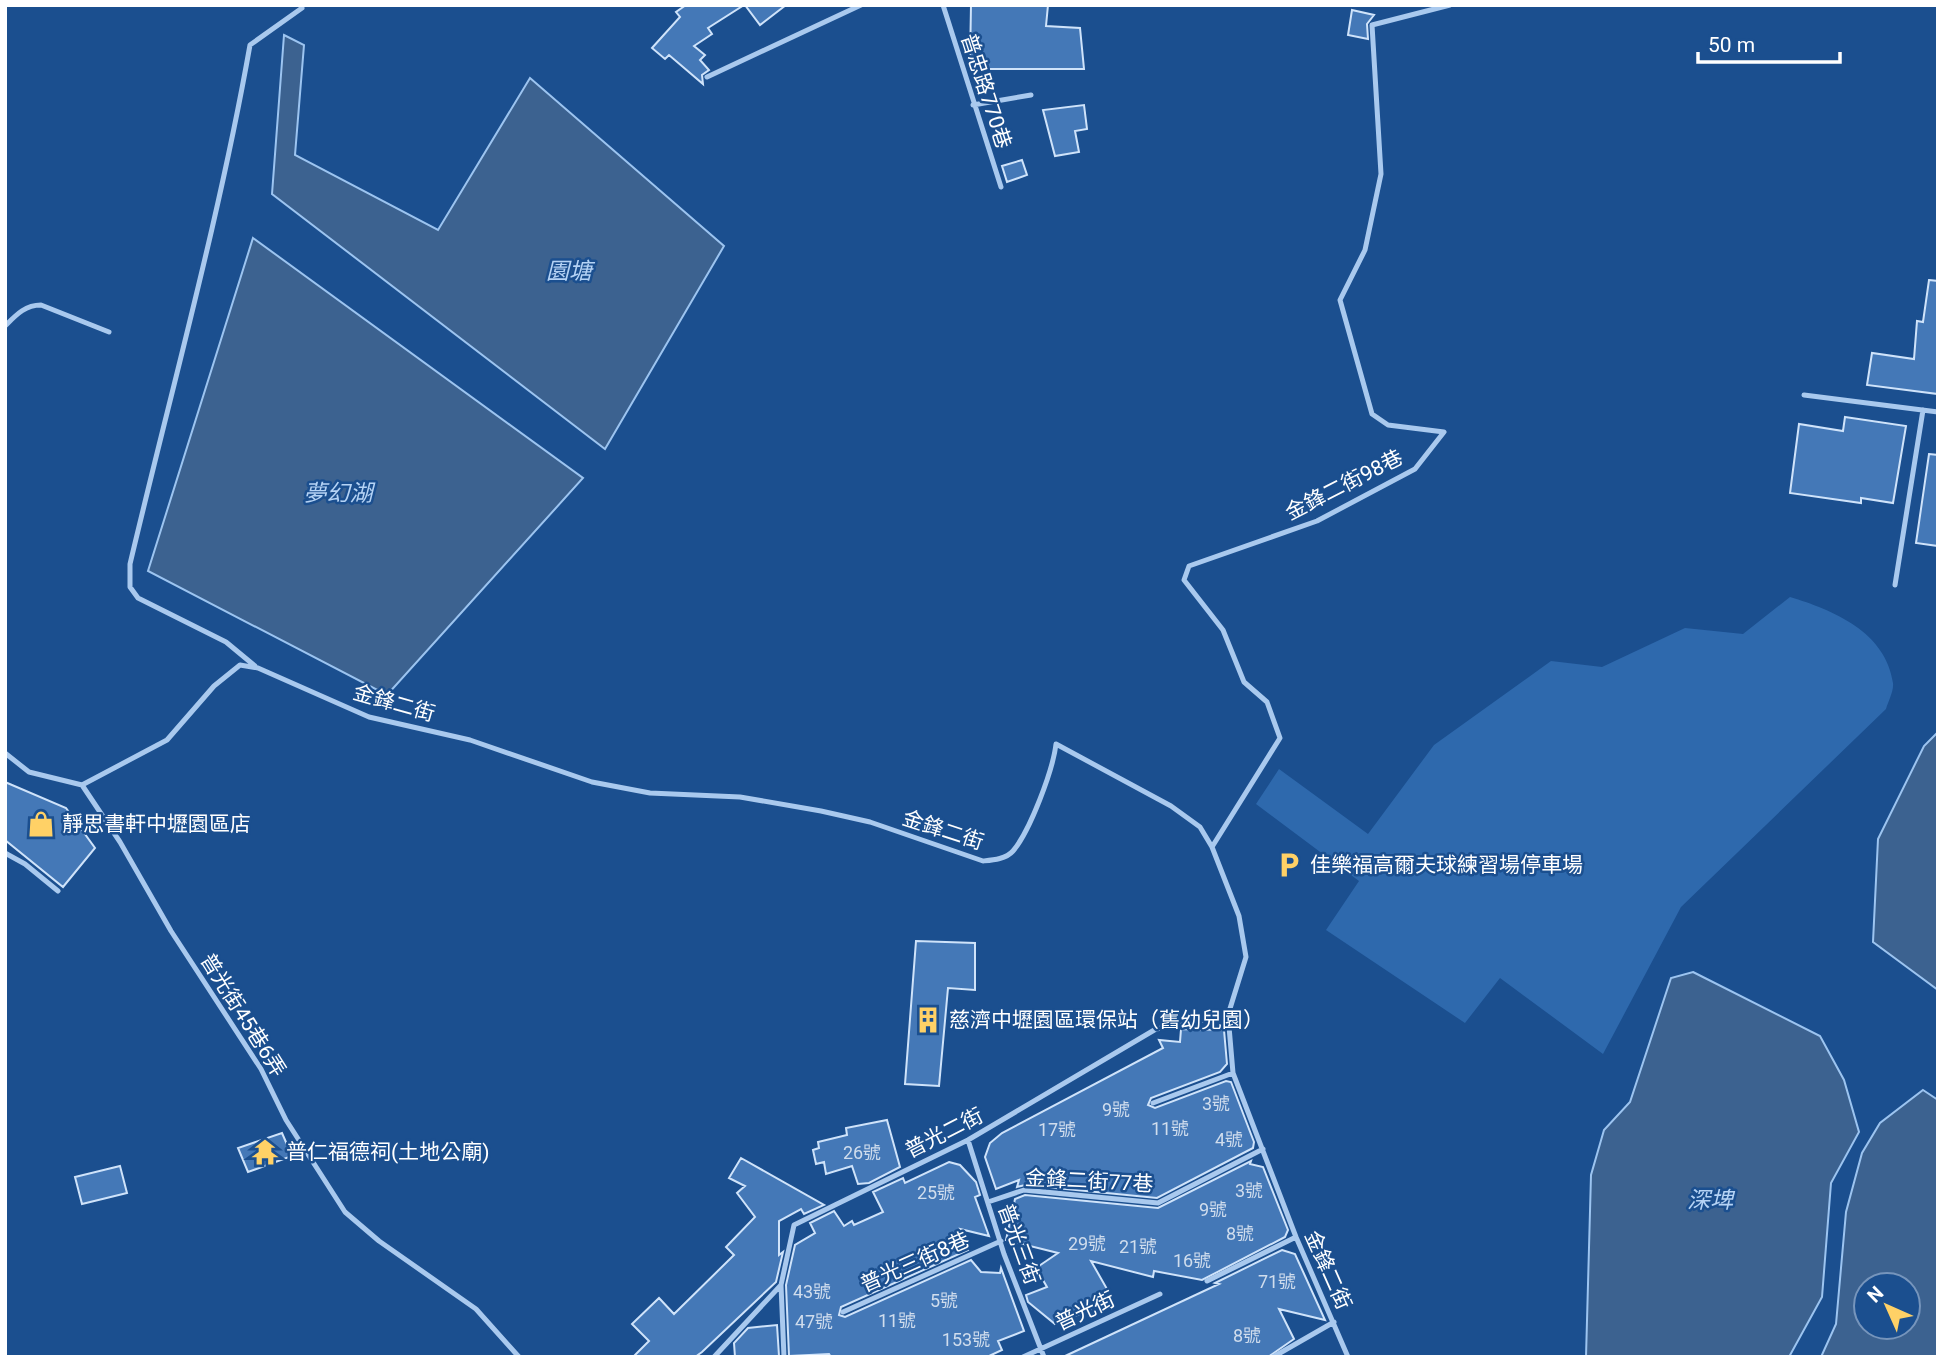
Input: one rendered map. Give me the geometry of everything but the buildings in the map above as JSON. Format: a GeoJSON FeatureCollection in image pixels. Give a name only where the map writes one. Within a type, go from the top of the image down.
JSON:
{"type":"FeatureCollection","features":[{"type":"Feature","properties":{"kind":"lane"},"geometry":{"type":"LineString","coordinates":[[707,76],[861,5]]}},
{"type":"Feature","properties":{"kind":"lane","name":"普忠路770巷"},"geometry":{"type":"LineString","coordinates":[[943,5],[1000,187]]}},
{"type":"Feature","properties":{"kind":"lane","name":"金鋒二街98巷"},"geometry":{"type":"LineString","coordinates":[[1212,847],[1280,737],[1266,702],[1244,682],[1223,630],[1184,580],[1189,566],[1329,514],[1415,469],[1444,432],[1388,425],[1372,414],[1340,300],[1365,250],[1381,174],[1372,25],[1450,5]]}},
{"type":"Feature","properties":{"kind":"lane"},"geometry":{"type":"LineString","coordinates":[[258,668],[226,642],[138,598],[130,587],[130,564],[172,384],[203,269],[250,44],[302,8]]}},
{"type":"Feature","properties":{"kind":"lane"},"geometry":{"type":"LineString","coordinates":[[973,105],[1031,95]]}},
{"type":"Feature","properties":{"kind":"lane"},"geometry":{"type":"LineString","coordinates":[[5,326],[31,305],[41,305],[109,332]]}},
{"type":"Feature","properties":{"kind":"lane"},"geometry":{"type":"LineString","coordinates":[[1804,395],[1938,412]]}},
{"type":"Feature","properties":{"kind":"lane"},"geometry":{"type":"LineString","coordinates":[[1895,585],[1923,410]]}},
{"type":"Feature","properties":{"kind":"lane"},"geometry":{"type":"LineString","coordinates":[[5,753],[29,772],[82,785],[167,740],[214,686],[240,665],[258,668]]}},
{"type":"Feature","properties":{"kind":"lane","name":"金鋒二街"},"geometry":{"type":"LineString","coordinates":[[258,668],[369,717],[470,740],[592,782],[650,793],[740,797],[821,811],[870,822],[983,861],[997,860],[1013,852],[1053,767],[1056,744],[1171,806],[1200,827],[1212,847],[1239,916],[1246,957],[1228,1015],[1233,1073],[1296,1237],[1348,1357]]}},
{"type":"Feature","properties":{"kind":"lane","name":"普光街45巷6弄"},"geometry":{"type":"LineString","coordinates":[[82,785],[120,842],[171,931],[261,1069],[286,1120],[345,1212],[379,1241],[476,1309],[519,1357]]}},
{"type":"Feature","properties":{"kind":"lane"},"geometry":{"type":"LineString","coordinates":[[5,853],[25,864],[58,891]]}},
{"type":"Feature","properties":{"kind":"lane","name":"普光二街"},"geometry":{"type":"LineString","coordinates":[[784,1357],[781,1285],[794,1225],[968,1140],[1156,1029],[1228,1015]]}},
{"type":"Feature","properties":{"kind":"lane"},"geometry":{"type":"LineString","coordinates":[[1153,1103],[1233,1073]]}},
{"type":"Feature","properties":{"kind":"lane","name":"普光三街"},"geometry":{"type":"LineString","coordinates":[[968,1140],[1000,1241],[1044,1357]]}},
{"type":"Feature","properties":{"kind":"lane","name":"金鋒二街77巷"},"geometry":{"type":"LineString","coordinates":[[988,1202],[1024,1190],[1158,1203],[1263,1149]]}},
{"type":"Feature","properties":{"kind":"lane"},"geometry":{"type":"LineString","coordinates":[[1207,1281],[1296,1237]]}},
{"type":"Feature","properties":{"kind":"lane","name":"普光三街8巷"},"geometry":{"type":"LineString","coordinates":[[843,1312],[1000,1241]]}},
{"type":"Feature","properties":{"kind":"lane"},"geometry":{"type":"LineString","coordinates":[[713,1357],[781,1285]]}},
{"type":"Feature","properties":{"kind":"lane","name":"普光街"},"geometry":{"type":"LineString","coordinates":[[1023,1357],[1160,1294]]}},
{"type":"Feature","properties":{"kind":"lane"},"geometry":{"type":"LineString","coordinates":[[1273,1357],[1334,1322]]}},
{"type":"Feature","properties":{"kind":"shaded area"},"geometry":{"type":"Polygon","coordinates":[[[1790,597],[1840,616],[1869,637],[1888,665],[1893,683],[1886,709],[1681,907],[1603,1054],[1500,978],[1465,1023],[1326,930],[1359,881],[1256,804],[1279,769],[1368,834],[1434,745],[1551,661],[1602,667],[1685,628],[1743,634],[1790,597]]]}},
{"type":"Feature","properties":{"kind":"water","name":"園塘"},"geometry":{"type":"Polygon","coordinates":[[[284,35],[304,45],[295,155],[438,230],[530,78],[724,246],[605,449],[272,194],[284,35]]]}},
{"type":"Feature","properties":{"kind":"water","name":"夢幻湖"},"geometry":{"type":"Polygon","coordinates":[[[253,238],[583,478],[387,695],[148,571],[253,238]]]}},
{"type":"Feature","properties":{"kind":"water"},"geometry":{"type":"Polygon","coordinates":[[[1938,732],[1938,990],[1873,942],[1878,839],[1924,746],[1938,732]]]}},
{"type":"Feature","properties":{"kind":"water","name":"深埤"},"geometry":{"type":"Polygon","coordinates":[[[1693,972],[1820,1036],[1844,1080],[1859,1132],[1831,1183],[1822,1297],[1789,1357],[1586,1357],[1591,1175],[1604,1130],[1630,1102],[1671,978],[1693,972]]]}},
{"type":"Feature","properties":{"kind":"water"},"geometry":{"type":"Polygon","coordinates":[[[1923,1090],[1938,1100],[1938,1357],[1821,1357],[1836,1324],[1846,1212],[1862,1153],[1880,1123],[1923,1090]]]}},
{"type":"Feature","properties":{"kind":"place","name":"靜思書軒中壢園區店"},"geometry":{"type":"Point","coordinates":[41,824]}},
{"type":"Feature","properties":{"kind":"place","name":"佳樂福高爾夫球練習場停車場"},"geometry":{"type":"Point","coordinates":[1289,865]}},
{"type":"Feature","properties":{"kind":"place","name":"慈濟中壢園區環保站（舊幼兒園）"},"geometry":{"type":"Point","coordinates":[928,1020]}},
{"type":"Feature","properties":{"kind":"place","name":"普仁福德祠(土地公廟)"},"geometry":{"type":"Point","coordinates":[265,1152]}}]}
